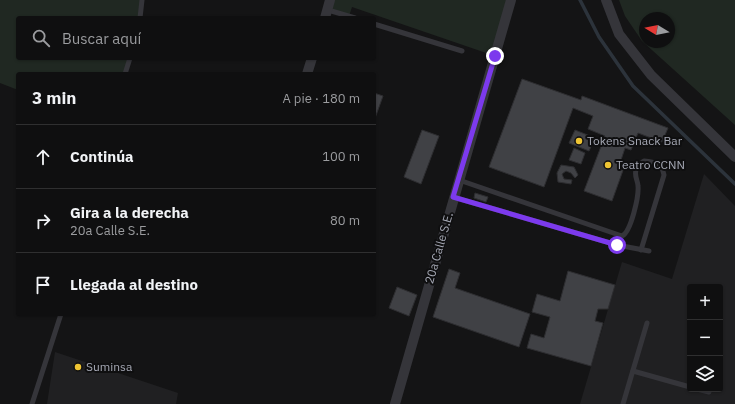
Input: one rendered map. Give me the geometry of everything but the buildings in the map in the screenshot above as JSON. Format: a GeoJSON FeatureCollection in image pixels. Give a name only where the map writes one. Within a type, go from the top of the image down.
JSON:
{"type":"FeatureCollection","features":[{"type":"Feature","properties":{"kind":"street","name":"20a Calle S.E."},"geometry":{"type":"LineString","coordinates":[[396,404],[453,197],[511,0]]}},
{"type":"Feature","properties":{"kind":"street"},"geometry":{"type":"LineString","coordinates":[[606,0],[619,34],[650,75],[735,157]]}},
{"type":"Feature","properties":{"kind":"street"},"geometry":{"type":"LineString","coordinates":[[308,72],[311,60]]}},
{"type":"Feature","properties":{"kind":"lane"},"geometry":{"type":"LineString","coordinates":[[140,16],[142,0]]}},
{"type":"Feature","properties":{"kind":"lane"},"geometry":{"type":"LineString","coordinates":[[328,9],[349,16]]}},
{"type":"Feature","properties":{"kind":"lane"},"geometry":{"type":"LineString","coordinates":[[376,25],[462,52]]}},
{"type":"Feature","properties":{"kind":"lane"},"geometry":{"type":"LineString","coordinates":[[126,72],[129,60]]}},
{"type":"Feature","properties":{"kind":"lane"},"geometry":{"type":"LineString","coordinates":[[459,180],[622,236],[628,231],[637,199],[638,185],[636,170],[639,164],[644,161],[659,164],[662,167],[664,175],[641,250]]}},
{"type":"Feature","properties":{"kind":"lane"},"geometry":{"type":"LineString","coordinates":[[453,197],[617,245],[649,251]]}},
{"type":"Feature","properties":{"kind":"lane"},"geometry":{"type":"LineString","coordinates":[[32,404],[60,316]]}},
{"type":"Feature","properties":{"kind":"lane"},"geometry":{"type":"LineString","coordinates":[[624,404],[647,323]]}},
{"type":"Feature","properties":{"kind":"lane"},"geometry":{"type":"LineString","coordinates":[[633,371],[687,386]]}},
{"type":"Feature","properties":{"kind":"shaded area"},"geometry":{"type":"Polygon","coordinates":[[[0,0],[142,0],[140,16],[16,16],[16,60],[129,60],[126,72],[16,72],[16,89],[0,83],[0,0]]]}},
{"type":"Feature","properties":{"kind":"shaded area"},"geometry":{"type":"Polygon","coordinates":[[[330,0],[511,0],[495,56],[352,7],[349,16],[328,10],[330,0]]]}},
{"type":"Feature","properties":{"kind":"shaded area"},"geometry":{"type":"Polygon","coordinates":[[[619,0],[735,0],[735,125],[650,48],[675,48],[675,12],[639,12],[639,37],[625,16],[619,0]]]}},
{"type":"Feature","properties":{"kind":"shaded area"},"geometry":{"type":"Polygon","coordinates":[[[704,174],[735,206],[735,404],[580,404],[622,262],[672,279],[704,174]]]}},
{"type":"Feature","properties":{"kind":"shaded area","name":"Suminsa"},"geometry":{"type":"Polygon","coordinates":[[[55,352],[178,393],[176,404],[47,404],[55,352]]]}},
{"type":"Feature","properties":{"kind":"waterway"},"geometry":{"type":"LineString","coordinates":[[580,0],[599,37],[633,86],[735,184]]}},
{"type":"Feature","properties":{"kind":"place","name":"Tokens Snack Bar"},"geometry":{"type":"Point","coordinates":[579,141]}},
{"type":"Feature","properties":{"kind":"place","name":"Teatro CCNN"},"geometry":{"type":"Point","coordinates":[608,165]}},
{"type":"Feature","properties":{"kind":"place","name":"Suminsa"},"geometry":{"type":"Point","coordinates":[78,367]}},
{"type":"Feature","properties":{"kind":"route"},"geometry":{"type":"LineString","coordinates":[[495,56],[453,197],[617,245]]}}]}
